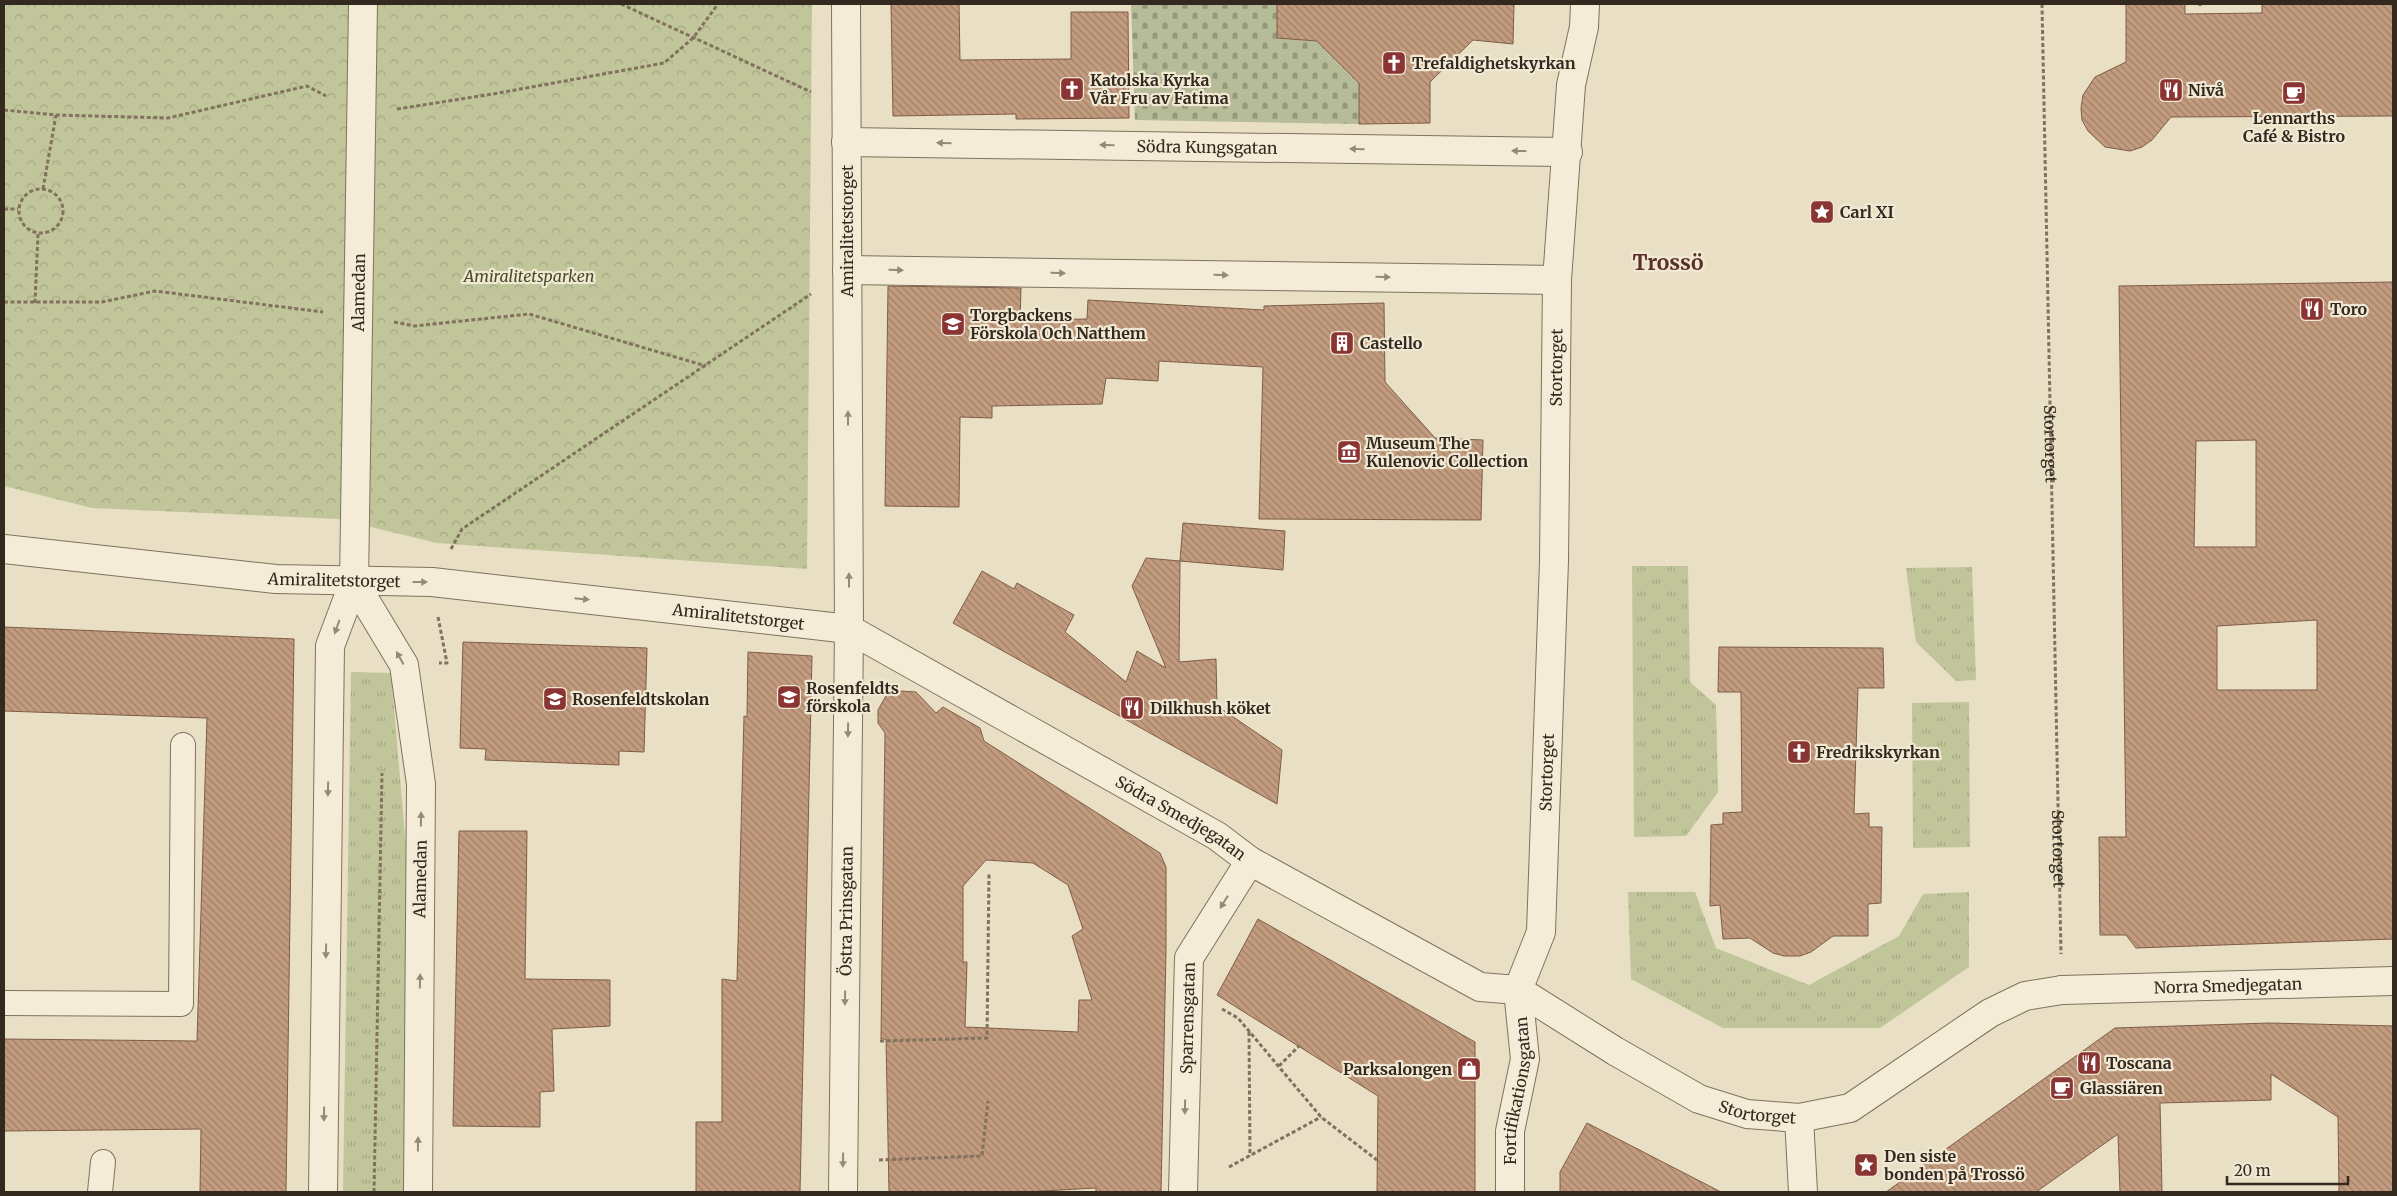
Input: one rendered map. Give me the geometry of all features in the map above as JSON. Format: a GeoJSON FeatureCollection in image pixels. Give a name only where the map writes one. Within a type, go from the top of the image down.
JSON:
{"type":"FeatureCollection","features":[{"type":"Feature","properties":{"kind":"street","name":"Alamedan"},"geometry":{"type":"LineString","coordinates":[[323,1192],[330,646],[354,582],[363,4]]}},
{"type":"Feature","properties":{"kind":"street","name":"Amiralitetstorget"},"geometry":{"type":"LineString","coordinates":[[4,549],[276,579],[432,582],[849,629],[846,4]]}},
{"type":"Feature","properties":{"kind":"street","name":"Stortorget"},"geometry":{"type":"LineString","coordinates":[[1584,4],[1584,27],[1571,85],[1568,152],[1557,280],[1554,561],[1542,932],[1518,990],[1614,1051],[1699,1099],[1747,1114],[1800,1118],[1850,1108],[1990,1013],[2025,996],[2062,990]]}},
{"type":"Feature","properties":{"kind":"street","name":"Södra Kungsgatan"},"geometry":{"type":"LineString","coordinates":[[846,142],[1568,152]]}},
{"type":"Feature","properties":{"kind":"street"},"geometry":{"type":"LineString","coordinates":[[847,258],[1557,280]]}},
{"type":"Feature","properties":{"kind":"street","name":"Alamedan"},"geometry":{"type":"LineString","coordinates":[[354,582],[404,664],[421,784],[418,1192]]}},
{"type":"Feature","properties":{"kind":"street","name":"Södra Smedjegatan"},"geometry":{"type":"LineString","coordinates":[[849,629],[1217,836],[1250,861],[1480,987],[1518,990]]}},
{"type":"Feature","properties":{"kind":"street","name":"Östra Prinsgatan"},"geometry":{"type":"LineString","coordinates":[[843,1192],[849,629]]}},
{"type":"Feature","properties":{"kind":"street","name":"Sparrensgatan"},"geometry":{"type":"LineString","coordinates":[[1183,1192],[1189,958],[1250,861]]}},
{"type":"Feature","properties":{"kind":"street","name":"Norra Smedjegatan"},"geometry":{"type":"LineString","coordinates":[[2062,990],[2393,981]]}},
{"type":"Feature","properties":{"kind":"street","name":"Fortifikationsgatan"},"geometry":{"type":"LineString","coordinates":[[1510,1192],[1510,1131],[1525,1059],[1518,990]]}},
{"type":"Feature","properties":{"kind":"street"},"geometry":{"type":"LineString","coordinates":[[1800,1118],[1802,1192]]}},
{"type":"Feature","properties":{"kind":"lane"},"geometry":{"type":"LineString","coordinates":[[4,1004],[181,1004],[183,745]]}},
{"type":"Feature","properties":{"kind":"lane"},"geometry":{"type":"LineString","coordinates":[[100,1192],[102,1162]]}},
{"type":"Feature","properties":{"kind":"path"},"geometry":{"type":"LineString","coordinates":[[621,4],[846,108]]}},
{"type":"Feature","properties":{"kind":"path","name":"Stortorget"},"geometry":{"type":"LineString","coordinates":[[2042,4],[2062,990]]}},
{"type":"Feature","properties":{"kind":"path"},"geometry":{"type":"LineString","coordinates":[[43,189],[56,115]]}},
{"type":"Feature","properties":{"kind":"path"},"geometry":{"type":"LineString","coordinates":[[43,189],[59,197],[64,214],[55,229],[38,234],[23,226],[18,209],[26,194],[43,189]]}},
{"type":"Feature","properties":{"kind":"path"},"geometry":{"type":"LineString","coordinates":[[4,209],[18,209]]}},
{"type":"Feature","properties":{"kind":"path"},"geometry":{"type":"LineString","coordinates":[[35,304],[38,234]]}},
{"type":"Feature","properties":{"kind":"path"},"geometry":{"type":"LineString","coordinates":[[432,582],[462,529],[847,258]]}},
{"type":"Feature","properties":{"kind":"path"},"geometry":{"type":"LineString","coordinates":[[844,1042],[987,1038],[989,872]]}},
{"type":"Feature","properties":{"kind":"path"},"geometry":{"type":"LineString","coordinates":[[1216,1005],[1238,1018],[1321,1117],[1377,1160]]}},
{"type":"Feature","properties":{"kind":"path"},"geometry":{"type":"LineString","coordinates":[[1249,1031],[1250,1156]]}},
{"type":"Feature","properties":{"kind":"path"},"geometry":{"type":"LineString","coordinates":[[1279,1066],[1299,1046]]}},
{"type":"Feature","properties":{"kind":"path"},"geometry":{"type":"LineString","coordinates":[[843,1161],[982,1156],[988,1101]]}},
{"type":"Feature","properties":{"kind":"path"},"geometry":{"type":"LineString","coordinates":[[1229,1167],[1321,1117]]}},
{"type":"Feature","properties":{"kind":"green space","name":"Amiralitetsparken"},"geometry":{"type":"Polygon","coordinates":[[[4,4],[812,4],[807,569],[437,543],[338,519],[92,508],[4,486],[4,4]]]}},
{"type":"Feature","properties":{"kind":"green space"},"geometry":{"type":"Polygon","coordinates":[[[1131,4],[1277,4],[1277,38],[1317,41],[1359,83],[1359,124],[1135,120],[1131,4]]]}},
{"type":"Feature","properties":{"kind":"green space"},"geometry":{"type":"Polygon","coordinates":[[[1632,566],[1688,566],[1690,682],[1716,705],[1718,792],[1686,836],[1634,837],[1632,566]]]}},
{"type":"Feature","properties":{"kind":"green space"},"geometry":{"type":"Polygon","coordinates":[[[1972,567],[1976,680],[1956,681],[1916,642],[1906,568],[1972,567]]]}},
{"type":"Feature","properties":{"kind":"green space"},"geometry":{"type":"Polygon","coordinates":[[[351,672],[391,673],[406,847],[404,1192],[343,1192],[351,672]]]}},
{"type":"Feature","properties":{"kind":"green space"},"geometry":{"type":"Polygon","coordinates":[[[1969,702],[1970,847],[1913,848],[1912,703],[1969,702]]]}},
{"type":"Feature","properties":{"kind":"green space"},"geometry":{"type":"Polygon","coordinates":[[[1628,892],[1695,892],[1716,948],[1809,985],[1899,936],[1923,894],[1969,892],[1969,967],[1880,1028],[1723,1028],[1631,979],[1628,892]]]}},
{"type":"Feature","properties":{"kind":"building"},"geometry":{"type":"Polygon","coordinates":[[[891,4],[959,4],[960,60],[1071,59],[1071,12],[1128,12],[1129,118],[1016,119],[1016,114],[893,116],[891,4]]]}},
{"type":"Feature","properties":{"kind":"building","name":"Trefaldighetskyrkan"},"geometry":{"type":"Polygon","coordinates":[[[1277,4],[1514,4],[1513,44],[1473,40],[1430,82],[1430,123],[1359,124],[1359,83],[1317,41],[1277,38],[1277,4]]]}},
{"type":"Feature","properties":{"kind":"building"},"geometry":{"type":"Polygon","coordinates":[[[2126,4],[2185,4],[2185,14],[2262,13],[2262,4],[2393,4],[2393,116],[2171,117],[2152,140],[2142,147],[2130,151],[2105,147],[2088,131],[2082,120],[2081,108],[2083,95],[2095,77],[2126,62],[2126,4]]]}},
{"type":"Feature","properties":{"kind":"building"},"geometry":{"type":"Polygon","coordinates":[[[2393,282],[2393,939],[2136,948],[2126,935],[2100,935],[2099,837],[2126,837],[2119,286],[2393,282]],[[2256,440],[2196,441],[2194,547],[2256,547],[2256,440]],[[2317,620],[2217,626],[2217,690],[2317,690],[2317,620]]]}},
{"type":"Feature","properties":{"kind":"building"},"geometry":{"type":"Polygon","coordinates":[[[888,286],[1021,288],[1020,320],[1087,319],[1088,300],[1264,310],[1264,306],[1384,303],[1385,382],[1435,438],[1483,440],[1481,520],[1259,519],[1263,367],[1159,361],[1158,381],[1106,378],[1102,404],[992,406],[992,418],[960,417],[959,507],[885,506],[888,286]]]}},
{"type":"Feature","properties":{"kind":"building"},"geometry":{"type":"Polygon","coordinates":[[[1183,523],[1285,531],[1283,570],[1180,561],[1183,523]]]}},
{"type":"Feature","properties":{"kind":"building"},"geometry":{"type":"Polygon","coordinates":[[[1146,558],[1180,561],[1179,662],[1216,659],[1217,706],[1282,750],[1277,804],[953,623],[982,571],[1014,589],[1017,583],[1074,615],[1065,632],[1126,682],[1137,651],[1166,668],[1132,586],[1146,558]]]}},
{"type":"Feature","properties":{"kind":"building"},"geometry":{"type":"Polygon","coordinates":[[[4,627],[294,639],[286,1192],[200,1192],[201,1129],[4,1131],[4,1039],[197,1041],[207,718],[4,711],[4,627]]]}},
{"type":"Feature","properties":{"kind":"building"},"geometry":{"type":"Polygon","coordinates":[[[463,642],[647,648],[644,752],[619,751],[619,765],[485,760],[486,749],[460,748],[463,642]]]}},
{"type":"Feature","properties":{"kind":"building","name":"Fredrikskyrkan"},"geometry":{"type":"Polygon","coordinates":[[[1719,647],[1883,648],[1884,688],[1858,688],[1854,814],[1869,813],[1869,827],[1882,827],[1881,903],[1868,904],[1868,936],[1833,936],[1811,952],[1800,956],[1784,956],[1773,953],[1750,938],[1723,939],[1720,905],[1710,906],[1711,825],[1723,824],[1723,813],[1742,812],[1741,692],[1718,692],[1719,647]]]}},
{"type":"Feature","properties":{"kind":"building"},"geometry":{"type":"Polygon","coordinates":[[[748,652],[812,656],[800,1192],[696,1192],[696,1122],[722,1122],[722,979],[737,981],[744,716],[747,717],[748,652]]]}},
{"type":"Feature","properties":{"kind":"building"},"geometry":{"type":"Polygon","coordinates":[[[900,691],[916,692],[936,713],[943,707],[980,728],[984,741],[1160,853],[1166,867],[1161,1192],[1096,1192],[1096,1188],[1025,1192],[889,1192],[886,1039],[881,1039],[885,733],[878,723],[878,710],[886,696],[900,691]],[[986,860],[963,886],[963,962],[967,962],[965,1027],[1078,1032],[1079,1000],[1092,1000],[1072,936],[1083,929],[1068,885],[1033,863],[986,860]]]}},
{"type":"Feature","properties":{"kind":"building"},"geometry":{"type":"Polygon","coordinates":[[[459,831],[527,831],[525,979],[610,980],[610,1026],[552,1029],[554,1091],[540,1092],[540,1127],[453,1126],[459,831]]]}},
{"type":"Feature","properties":{"kind":"building"},"geometry":{"type":"Polygon","coordinates":[[[1258,919],[1475,1042],[1475,1192],[1377,1192],[1378,1096],[1217,995],[1258,919]]]}},
{"type":"Feature","properties":{"kind":"building"},"geometry":{"type":"Polygon","coordinates":[[[2269,1023],[2393,1026],[2393,1192],[2339,1192],[2338,1117],[2271,1074],[2271,1100],[2160,1103],[2162,1192],[2120,1192],[2118,1134],[2036,1192],[1886,1192],[2115,1028],[2269,1023]]]}},
{"type":"Feature","properties":{"kind":"building"},"geometry":{"type":"Polygon","coordinates":[[[1587,1123],[1721,1192],[1560,1192],[1560,1172],[1587,1123]]]}},
{"type":"Feature","properties":{"kind":"place","name":"Trefaldighetskyrkan"},"geometry":{"type":"Point","coordinates":[1394,63]}},
{"type":"Feature","properties":{"kind":"place","name":"Katolska Kyrka Vår Fru av Fatima"},"geometry":{"type":"Point","coordinates":[1072,89]}},
{"type":"Feature","properties":{"kind":"place","name":"Nivå"},"geometry":{"type":"Point","coordinates":[2171,90]}},
{"type":"Feature","properties":{"kind":"place","name":"Lennarths Café & Bistro"},"geometry":{"type":"Point","coordinates":[2294,93]}},
{"type":"Feature","properties":{"kind":"place","name":"Carl XI"},"geometry":{"type":"Point","coordinates":[1822,212]}},
{"type":"Feature","properties":{"kind":"place","name":"Toro"},"geometry":{"type":"Point","coordinates":[2312,309]}},
{"type":"Feature","properties":{"kind":"place","name":"Torgbackens Förskola Och Natthem"},"geometry":{"type":"Point","coordinates":[953,324]}},
{"type":"Feature","properties":{"kind":"place","name":"Castello"},"geometry":{"type":"Point","coordinates":[1342,343]}},
{"type":"Feature","properties":{"kind":"place","name":"Museum The Kulenovic Collection"},"geometry":{"type":"Point","coordinates":[1349,452]}},
{"type":"Feature","properties":{"kind":"place","name":"Rosenfeldts förskola"},"geometry":{"type":"Point","coordinates":[789,697]}},
{"type":"Feature","properties":{"kind":"place","name":"Rosenfeldtskolan"},"geometry":{"type":"Point","coordinates":[555,699]}},
{"type":"Feature","properties":{"kind":"place","name":"Dilkhush köket"},"geometry":{"type":"Point","coordinates":[1132,708]}},
{"type":"Feature","properties":{"kind":"place","name":"Fredrikskyrkan"},"geometry":{"type":"Point","coordinates":[1799,752]}},
{"type":"Feature","properties":{"kind":"place","name":"Toscana"},"geometry":{"type":"Point","coordinates":[2089,1063]}},
{"type":"Feature","properties":{"kind":"place","name":"Parksalongen"},"geometry":{"type":"Point","coordinates":[1469,1069]}},
{"type":"Feature","properties":{"kind":"place","name":"Glassiären"},"geometry":{"type":"Point","coordinates":[2062,1088]}},
{"type":"Feature","properties":{"kind":"place","name":"Den siste bonden på Trossö"},"geometry":{"type":"Point","coordinates":[1866,1165]}},
{"type":"Feature","properties":{"kind":"district","name":"Trossö"},"geometry":{"type":"Point","coordinates":[1668,262]}}]}
